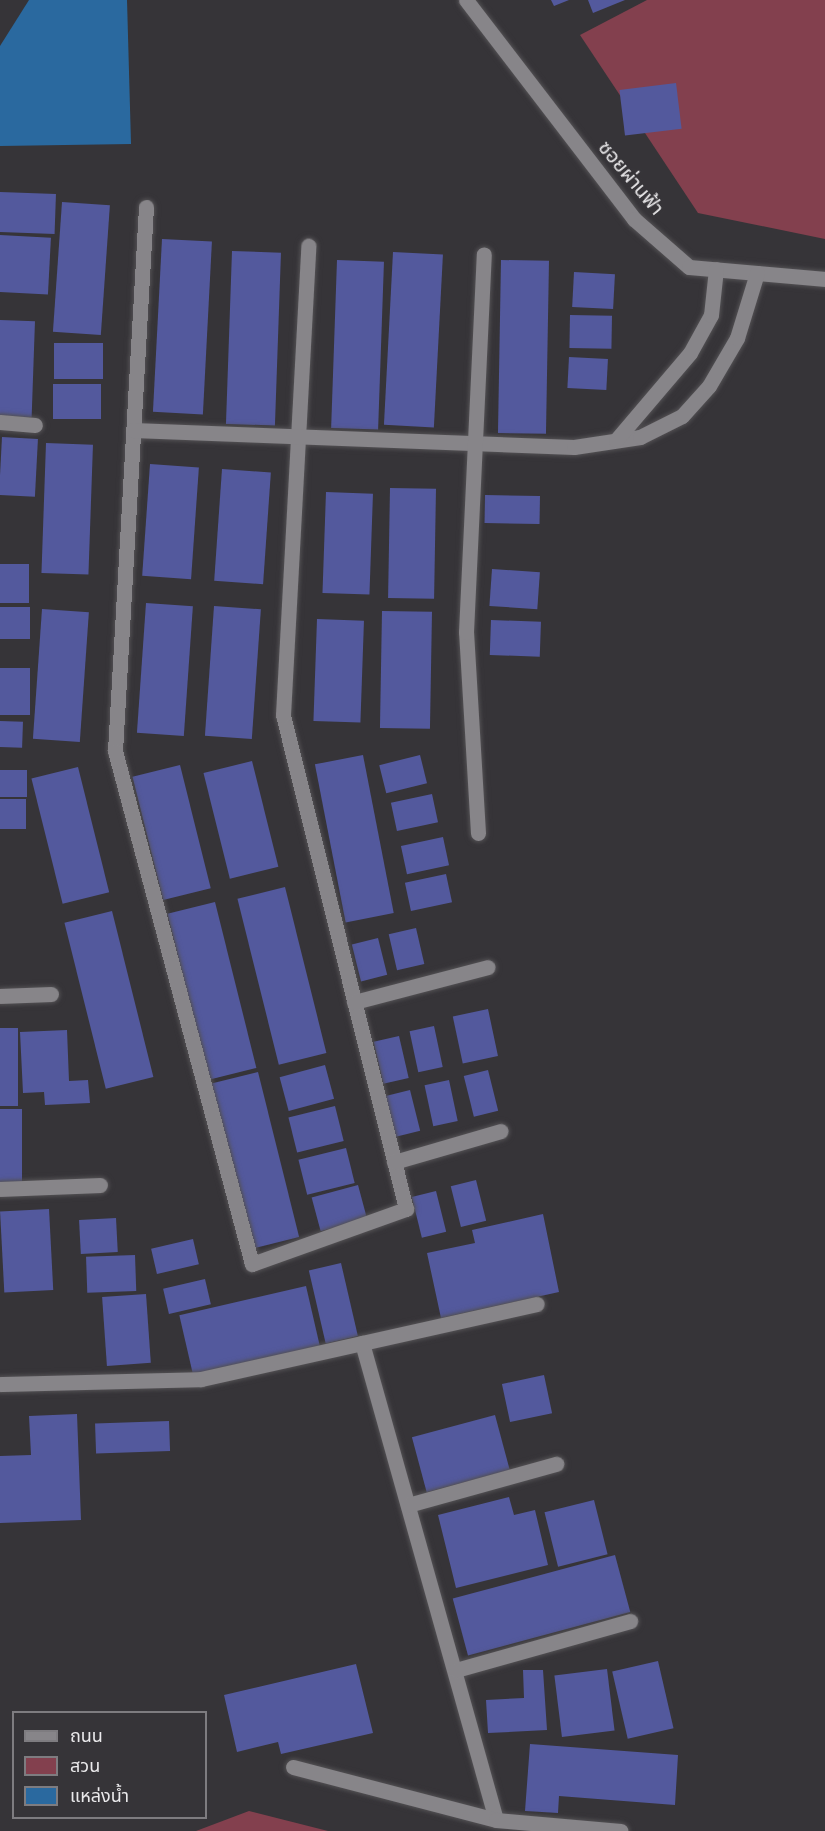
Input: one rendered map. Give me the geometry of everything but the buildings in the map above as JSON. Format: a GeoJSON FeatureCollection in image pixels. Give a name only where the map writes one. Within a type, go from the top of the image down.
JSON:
{"type":"FeatureCollection","features":[{"type":"Feature","properties":{"kind":"street","name":"ซอยผ่านฟ้า"},"geometry":{"type":"LineString","coordinates":[[466,0],[634,219],[689,267],[825,279]]}},
{"type":"Feature","properties":{"kind":"street"},"geometry":{"type":"LineString","coordinates":[[146,207],[115,751],[252,1264],[405,1209],[283,715],[308,246]]}},
{"type":"Feature","properties":{"kind":"street"},"geometry":{"type":"LineString","coordinates":[[478,833],[466,632],[484,255]]}},
{"type":"Feature","properties":{"kind":"street"},"geometry":{"type":"LineString","coordinates":[[616,440],[690,353],[711,315],[716,269]]}},
{"type":"Feature","properties":{"kind":"street"},"geometry":{"type":"LineString","coordinates":[[133,430],[574,447],[662,429],[682,416],[702,394],[737,338],[757,273]]}},
{"type":"Feature","properties":{"kind":"street"},"geometry":{"type":"LineString","coordinates":[[0,422],[35,425]]}},
{"type":"Feature","properties":{"kind":"street"},"geometry":{"type":"LineString","coordinates":[[354,1002],[488,967]]}},
{"type":"Feature","properties":{"kind":"street"},"geometry":{"type":"LineString","coordinates":[[0,996],[51,994]]}},
{"type":"Feature","properties":{"kind":"street"},"geometry":{"type":"LineString","coordinates":[[394,1162],[501,1131]]}},
{"type":"Feature","properties":{"kind":"street"},"geometry":{"type":"LineString","coordinates":[[0,1189],[100,1185]]}},
{"type":"Feature","properties":{"kind":"street"},"geometry":{"type":"LineString","coordinates":[[0,1384],[201,1379],[537,1304]]}},
{"type":"Feature","properties":{"kind":"street"},"geometry":{"type":"LineString","coordinates":[[362,1343],[456,1670],[496,1820]]}},
{"type":"Feature","properties":{"kind":"street"},"geometry":{"type":"LineString","coordinates":[[408,1505],[556,1464]]}},
{"type":"Feature","properties":{"kind":"street"},"geometry":{"type":"LineString","coordinates":[[456,1670],[630,1621]]}},
{"type":"Feature","properties":{"kind":"street"},"geometry":{"type":"LineString","coordinates":[[293,1767],[496,1820],[621,1831]]}},
{"type":"Feature","properties":{"kind":"green space"},"geometry":{"type":"Polygon","coordinates":[[[647,0],[825,0],[825,239],[698,213],[580,35],[647,0]]]}},
{"type":"Feature","properties":{"kind":"green space"},"geometry":{"type":"Polygon","coordinates":[[[249,1811],[328,1831],[196,1831],[249,1811]]]}},
{"type":"Feature","properties":{"kind":"water"},"geometry":{"type":"Polygon","coordinates":[[[29,0],[127,0],[131,144],[0,146],[0,46],[29,0]]]}}]}
